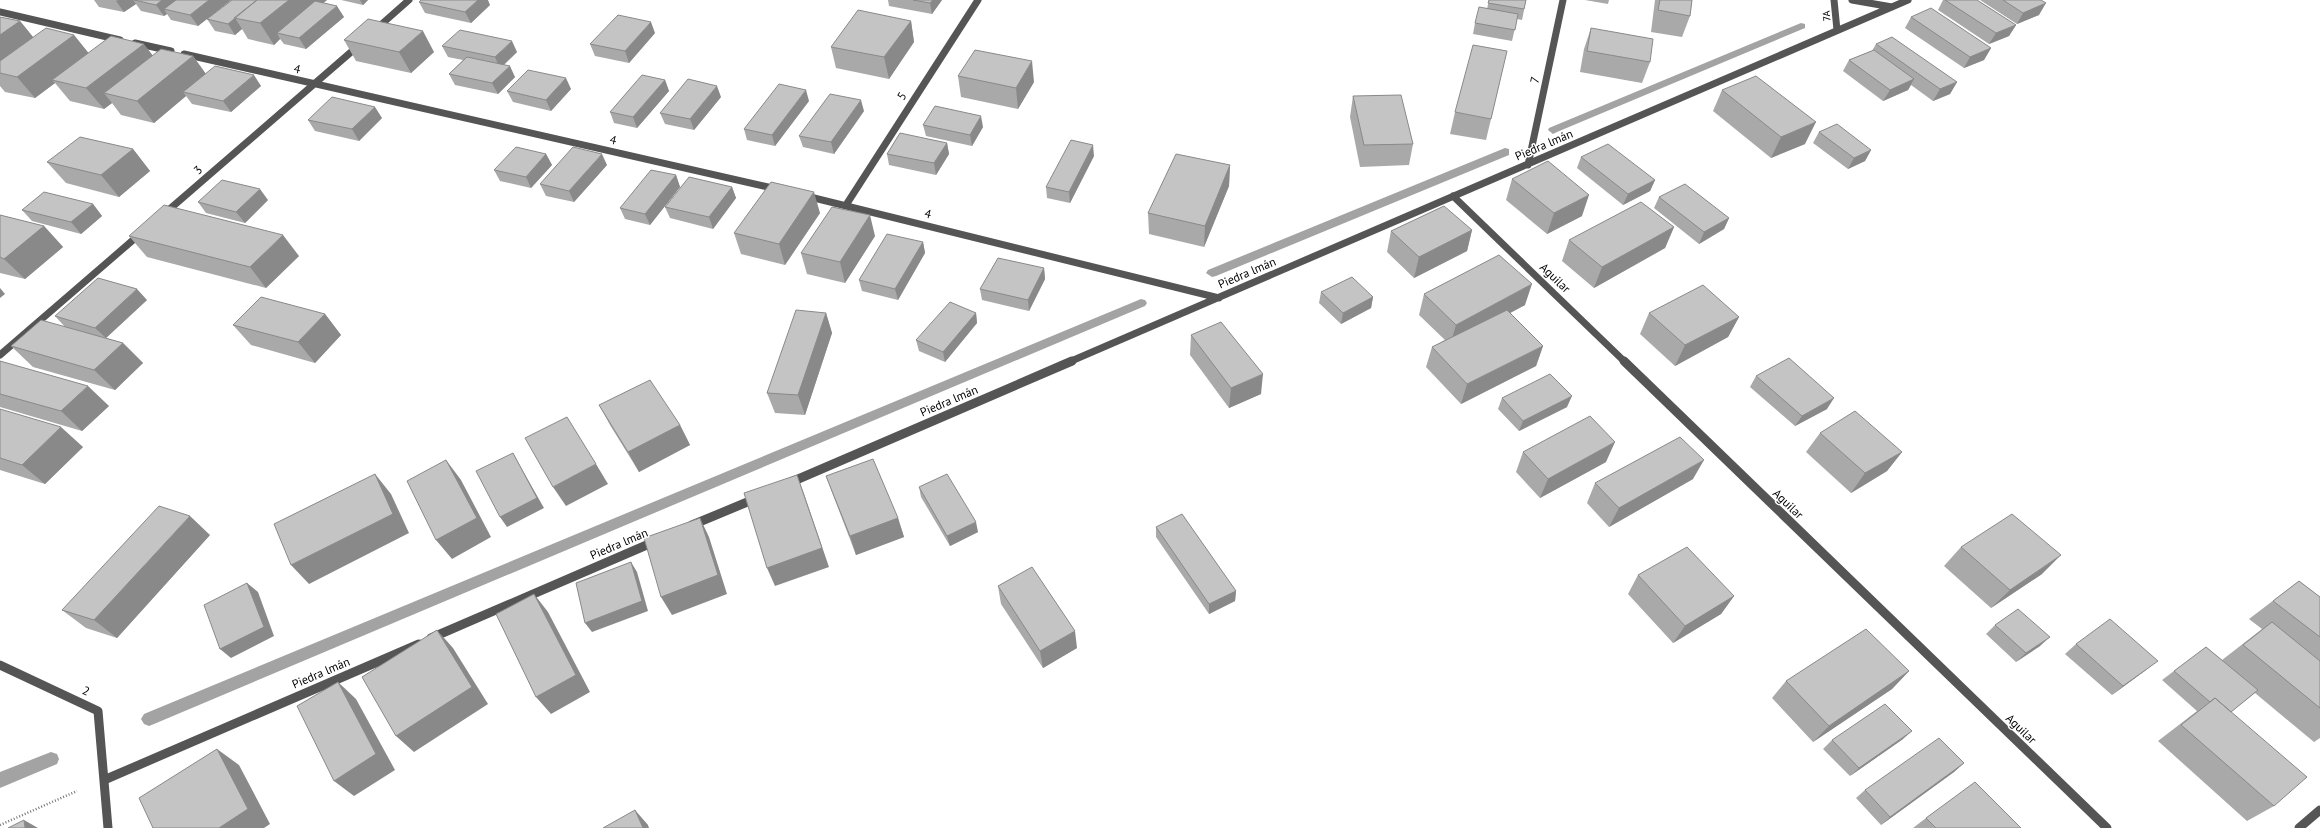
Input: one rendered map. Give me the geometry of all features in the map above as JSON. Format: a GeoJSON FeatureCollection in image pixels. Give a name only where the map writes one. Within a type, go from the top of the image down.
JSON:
{"type":"FeatureCollection","features":[{"type":"Feature","properties":{"kind":"street"},"geometry":{"type":"LineString","coordinates":[[368,37],[409,0]]}},
{"type":"Feature","properties":{"kind":"street","name":"5"},"geometry":{"type":"LineString","coordinates":[[846,204],[978,0]]}},
{"type":"Feature","properties":{"kind":"street","name":"7"},"geometry":{"type":"LineString","coordinates":[[1528,165],[1563,0]]}},
{"type":"Feature","properties":{"kind":"street","name":"7A"},"geometry":{"type":"LineString","coordinates":[[1834,0],[1837,30]]}},
{"type":"Feature","properties":{"kind":"street"},"geometry":{"type":"LineString","coordinates":[[1852,0],[1892,7]]}},
{"type":"Feature","properties":{"kind":"street","name":"Piedra lmán"},"geometry":{"type":"LineString","coordinates":[[779,488],[1908,0]]}},
{"type":"Feature","properties":{"kind":"street","name":"4"},"geometry":{"type":"LineString","coordinates":[[0,12],[784,190]]}},
{"type":"Feature","properties":{"kind":"street","name":"3"},"geometry":{"type":"LineString","coordinates":[[157,220],[362,42]]}},
{"type":"Feature","properties":{"kind":"street","name":"4"},"geometry":{"type":"LineString","coordinates":[[799,194],[846,204],[1219,298]]}},
{"type":"Feature","properties":{"kind":"street","name":"Aguilar"},"geometry":{"type":"LineString","coordinates":[[1453,196],[2107,828]]}},
{"type":"Feature","properties":{"kind":"street"},"geometry":{"type":"LineString","coordinates":[[0,355],[145,230]]}},
{"type":"Feature","properties":{"kind":"street"},"geometry":{"type":"LineString","coordinates":[[683,529],[764,494]]}},
{"type":"Feature","properties":{"kind":"street","name":"Piedra lmán"},"geometry":{"type":"LineString","coordinates":[[104,780],[661,539]]}},
{"type":"Feature","properties":{"kind":"street","name":"2"},"geometry":{"type":"LineString","coordinates":[[0,665],[98,711],[104,780]]}},
{"type":"Feature","properties":{"kind":"street"},"geometry":{"type":"LineString","coordinates":[[104,780],[108,828]]}},
{"type":"Feature","properties":{"kind":"street"},"geometry":{"type":"LineString","coordinates":[[2299,828],[2320,810]]}},
{"type":"Feature","properties":{"kind":"path"},"geometry":{"type":"LineString","coordinates":[[0,824],[104,780]]}},
{"type":"Feature","properties":{"kind":"building"},"geometry":{"type":"Polygon","coordinates":[[[134,0],[162,0],[156,5],[134,0]]]}},
{"type":"Feature","properties":{"kind":"building"},"geometry":{"type":"Polygon","coordinates":[[[176,0],[209,0],[190,15],[164,9],[176,0]]]}},
{"type":"Feature","properties":{"kind":"building"},"geometry":{"type":"Polygon","coordinates":[[[232,0],[257,0],[228,24],[207,19],[232,0]]]}},
{"type":"Feature","properties":{"kind":"building"},"geometry":{"type":"Polygon","coordinates":[[[257,0],[289,0],[260,23],[234,18],[257,0]]]}},
{"type":"Feature","properties":{"kind":"building"},"geometry":{"type":"Polygon","coordinates":[[[421,0],[478,0],[465,12],[419,2],[421,0]]]}},
{"type":"Feature","properties":{"kind":"building"},"geometry":{"type":"Polygon","coordinates":[[[913,0],[933,0],[930,3],[913,0]]]}},
{"type":"Feature","properties":{"kind":"building"},"geometry":{"type":"Polygon","coordinates":[[[1489,0],[1526,0],[1524,9],[1488,3],[1489,0]]]}},
{"type":"Feature","properties":{"kind":"building"},"geometry":{"type":"Polygon","coordinates":[[[1660,0],[1692,0],[1690,16],[1658,10],[1660,0]]]}},
{"type":"Feature","properties":{"kind":"building"},"geometry":{"type":"Polygon","coordinates":[[[1945,0],[1977,0],[2016,25],[1996,33],[1945,0]]]}},
{"type":"Feature","properties":{"kind":"building"},"geometry":{"type":"Polygon","coordinates":[[[2003,0],[2041,0],[2046,3],[2023,13],[2003,0]]]}},
{"type":"Feature","properties":{"kind":"building"},"geometry":{"type":"Polygon","coordinates":[[[315,1],[337,6],[299,38],[277,33],[315,1]]]}},
{"type":"Feature","properties":{"kind":"building"},"geometry":{"type":"Polygon","coordinates":[[[1479,7],[1518,14],[1515,30],[1475,23],[1479,7]]]}},
{"type":"Feature","properties":{"kind":"building"},"geometry":{"type":"Polygon","coordinates":[[[1931,8],[1991,48],[1970,57],[1911,17],[1931,8]]]}},
{"type":"Feature","properties":{"kind":"building"},"geometry":{"type":"Polygon","coordinates":[[[858,10],[911,21],[884,57],[831,47],[858,10]]]}},
{"type":"Feature","properties":{"kind":"building"},"geometry":{"type":"Polygon","coordinates":[[[618,15],[651,22],[625,51],[590,44],[618,15]]]}},
{"type":"Feature","properties":{"kind":"building"},"geometry":{"type":"Polygon","coordinates":[[[0,17],[20,21],[0,35],[0,17]]]}},
{"type":"Feature","properties":{"kind":"building"},"geometry":{"type":"Polygon","coordinates":[[[368,19],[423,31],[399,52],[344,40],[368,19]]]}},
{"type":"Feature","properties":{"kind":"building"},"geometry":{"type":"Polygon","coordinates":[[[46,28],[74,35],[17,77],[0,73],[0,61],[46,28]]]}},
{"type":"Feature","properties":{"kind":"building"},"geometry":{"type":"Polygon","coordinates":[[[1591,28],[1653,39],[1650,62],[1587,51],[1591,28]]]}},
{"type":"Feature","properties":{"kind":"building"},"geometry":{"type":"Polygon","coordinates":[[[460,30],[512,41],[495,57],[442,46],[460,30]]]}},
{"type":"Feature","properties":{"kind":"building"},"geometry":{"type":"Polygon","coordinates":[[[111,36],[144,44],[86,88],[52,80],[111,36]]]}},
{"type":"Feature","properties":{"kind":"building"},"geometry":{"type":"Polygon","coordinates":[[[1892,37],[1957,82],[1940,89],[1876,44],[1892,37]]]}},
{"type":"Feature","properties":{"kind":"building"},"geometry":{"type":"Polygon","coordinates":[[[1473,45],[1507,51],[1491,119],[1455,112],[1473,45]]]}},
{"type":"Feature","properties":{"kind":"building"},"geometry":{"type":"Polygon","coordinates":[[[161,49],[193,56],[137,101],[104,93],[161,49]]]}},
{"type":"Feature","properties":{"kind":"building"},"geometry":{"type":"Polygon","coordinates":[[[975,50],[1032,61],[1016,88],[958,76],[975,50]]]}},
{"type":"Feature","properties":{"kind":"building"},"geometry":{"type":"Polygon","coordinates":[[[1874,50],[1914,79],[1890,90],[1849,60],[1874,50]]]}},
{"type":"Feature","properties":{"kind":"building"},"geometry":{"type":"Polygon","coordinates":[[[467,57],[510,66],[492,83],[449,74],[467,57]]]}},
{"type":"Feature","properties":{"kind":"building"},"geometry":{"type":"Polygon","coordinates":[[[215,66],[254,75],[223,101],[183,92],[215,66]]]}},
{"type":"Feature","properties":{"kind":"building"},"geometry":{"type":"Polygon","coordinates":[[[528,70],[566,78],[546,100],[507,91],[528,70]]]}},
{"type":"Feature","properties":{"kind":"building"},"geometry":{"type":"Polygon","coordinates":[[[642,75],[665,80],[633,117],[610,112],[642,75]]]}},
{"type":"Feature","properties":{"kind":"building"},"geometry":{"type":"Polygon","coordinates":[[[1756,76],[1816,122],[1781,137],[1722,90],[1756,76]]]}},
{"type":"Feature","properties":{"kind":"building"},"geometry":{"type":"Polygon","coordinates":[[[688,79],[717,86],[690,119],[660,113],[688,79]]]}},
{"type":"Feature","properties":{"kind":"building"},"geometry":{"type":"Polygon","coordinates":[[[779,84],[806,90],[772,135],[744,129],[779,84]]]}},
{"type":"Feature","properties":{"kind":"building"},"geometry":{"type":"Polygon","coordinates":[[[830,94],[861,100],[831,142],[799,136],[830,94]]]}},
{"type":"Feature","properties":{"kind":"building"},"geometry":{"type":"Polygon","coordinates":[[[1401,95],[1413,144],[1364,145],[1353,96],[1401,95]]]}},
{"type":"Feature","properties":{"kind":"building"},"geometry":{"type":"Polygon","coordinates":[[[332,97],[375,107],[352,129],[308,120],[332,97]]]}},
{"type":"Feature","properties":{"kind":"building"},"geometry":{"type":"Polygon","coordinates":[[[935,106],[981,116],[970,135],[923,125],[935,106]]]}},
{"type":"Feature","properties":{"kind":"building"},"geometry":{"type":"Polygon","coordinates":[[[1837,124],[1871,150],[1854,158],[1819,132],[1837,124]]]}},
{"type":"Feature","properties":{"kind":"building"},"geometry":{"type":"Polygon","coordinates":[[[900,133],[947,143],[934,163],[887,154],[900,133]]]}},
{"type":"Feature","properties":{"kind":"building"},"geometry":{"type":"Polygon","coordinates":[[[80,137],[133,149],[101,175],[47,162],[80,137]]]}},
{"type":"Feature","properties":{"kind":"building"},"geometry":{"type":"Polygon","coordinates":[[[1071,140],[1093,145],[1069,192],[1046,187],[1071,140]]]}},
{"type":"Feature","properties":{"kind":"building"},"geometry":{"type":"Polygon","coordinates":[[[1608,144],[1655,180],[1628,194],[1581,157],[1608,144]]]}},
{"type":"Feature","properties":{"kind":"building"},"geometry":{"type":"Polygon","coordinates":[[[516,147],[546,154],[526,177],[494,170],[516,147]]]}},
{"type":"Feature","properties":{"kind":"building"},"geometry":{"type":"Polygon","coordinates":[[[573,147],[602,154],[569,191],[540,184],[573,147]]]}},
{"type":"Feature","properties":{"kind":"building"},"geometry":{"type":"Polygon","coordinates":[[[1176,154],[1230,165],[1205,226],[1148,213],[1176,154]]]}},
{"type":"Feature","properties":{"kind":"building"},"geometry":{"type":"Polygon","coordinates":[[[1548,161],[1589,195],[1554,213],[1512,179],[1548,161]]]}},
{"type":"Feature","properties":{"kind":"building"},"geometry":{"type":"Polygon","coordinates":[[[651,170],[676,175],[645,214],[620,208],[651,170]]]}},
{"type":"Feature","properties":{"kind":"building"},"geometry":{"type":"Polygon","coordinates":[[[689,177],[732,187],[709,217],[665,207],[689,177]]]}},
{"type":"Feature","properties":{"kind":"building"},"geometry":{"type":"Polygon","coordinates":[[[222,180],[260,189],[236,212],[198,202],[222,180]]]}},
{"type":"Feature","properties":{"kind":"building"},"geometry":{"type":"Polygon","coordinates":[[[771,182],[814,192],[779,244],[734,233],[771,182]]]}},
{"type":"Feature","properties":{"kind":"building"},"geometry":{"type":"Polygon","coordinates":[[[1685,184],[1729,218],[1704,232],[1659,197],[1685,184]]]}},
{"type":"Feature","properties":{"kind":"building"},"geometry":{"type":"Polygon","coordinates":[[[44,192],[93,204],[71,222],[22,210],[44,192]]]}},
{"type":"Feature","properties":{"kind":"building"},"geometry":{"type":"Polygon","coordinates":[[[1641,202],[1674,227],[1602,267],[1569,240],[1641,202]]]}},
{"type":"Feature","properties":{"kind":"building"},"geometry":{"type":"Polygon","coordinates":[[[164,205],[283,235],[250,267],[129,236],[164,205]]]}},
{"type":"Feature","properties":{"kind":"building"},"geometry":{"type":"Polygon","coordinates":[[[1444,206],[1472,230],[1419,257],[1391,231],[1444,206]]]}},
{"type":"Feature","properties":{"kind":"building"},"geometry":{"type":"Polygon","coordinates":[[[832,207],[870,215],[840,262],[801,253],[832,207]]]}},
{"type":"Feature","properties":{"kind":"building"},"geometry":{"type":"Polygon","coordinates":[[[0,215],[44,226],[4,259],[0,257],[0,215]]]}},
{"type":"Feature","properties":{"kind":"building"},"geometry":{"type":"Polygon","coordinates":[[[887,234],[923,242],[895,289],[859,280],[887,234]]]}},
{"type":"Feature","properties":{"kind":"building"},"geometry":{"type":"Polygon","coordinates":[[[1499,255],[1532,284],[1456,325],[1424,294],[1499,255]]]}},
{"type":"Feature","properties":{"kind":"building"},"geometry":{"type":"Polygon","coordinates":[[[998,258],[1044,268],[1028,300],[980,289],[998,258]]]}},
{"type":"Feature","properties":{"kind":"building"},"geometry":{"type":"Polygon","coordinates":[[[1352,277],[1373,297],[1343,313],[1321,292],[1352,277]]]}},
{"type":"Feature","properties":{"kind":"building"},"geometry":{"type":"Polygon","coordinates":[[[98,278],[137,289],[95,328],[55,316],[98,278]]]}},
{"type":"Feature","properties":{"kind":"building"},"geometry":{"type":"Polygon","coordinates":[[[1703,285],[1739,317],[1685,345],[1649,313],[1703,285]]]}},
{"type":"Feature","properties":{"kind":"building"},"geometry":{"type":"Polygon","coordinates":[[[261,297],[325,314],[298,342],[233,325],[261,297]]]}},
{"type":"Feature","properties":{"kind":"building"},"geometry":{"type":"Polygon","coordinates":[[[950,302],[976,313],[943,352],[916,340],[950,302]]]}},
{"type":"Feature","properties":{"kind":"building"},"geometry":{"type":"Polygon","coordinates":[[[796,310],[826,313],[798,395],[767,393],[796,310]]]}},
{"type":"Feature","properties":{"kind":"building"},"geometry":{"type":"Polygon","coordinates":[[[1507,310],[1543,346],[1467,384],[1432,347],[1507,310]]]}},
{"type":"Feature","properties":{"kind":"building"},"geometry":{"type":"Polygon","coordinates":[[[41,320],[123,343],[94,370],[11,346],[41,320]]]}},
{"type":"Feature","properties":{"kind":"building"},"geometry":{"type":"Polygon","coordinates":[[[1221,322],[1263,374],[1231,388],[1191,335],[1221,322]]]}},
{"type":"Feature","properties":{"kind":"building"},"geometry":{"type":"Polygon","coordinates":[[[1789,358],[1834,398],[1802,416],[1756,376],[1789,358]]]}},
{"type":"Feature","properties":{"kind":"building"},"geometry":{"type":"Polygon","coordinates":[[[0,361],[88,386],[61,411],[0,394],[0,361]]]}},
{"type":"Feature","properties":{"kind":"building"},"geometry":{"type":"Polygon","coordinates":[[[1550,374],[1572,396],[1523,421],[1502,398],[1550,374]]]}},
{"type":"Feature","properties":{"kind":"building"},"geometry":{"type":"Polygon","coordinates":[[[650,380],[680,425],[628,452],[599,405],[650,380]]]}},
{"type":"Feature","properties":{"kind":"building"},"geometry":{"type":"Polygon","coordinates":[[[0,409],[61,427],[22,465],[0,458],[0,409]]]}},
{"type":"Feature","properties":{"kind":"building"},"geometry":{"type":"Polygon","coordinates":[[[1855,411],[1902,452],[1865,473],[1820,433],[1855,411]]]}},
{"type":"Feature","properties":{"kind":"building"},"geometry":{"type":"Polygon","coordinates":[[[1590,416],[1615,442],[1548,479],[1523,452],[1590,416]]]}},
{"type":"Feature","properties":{"kind":"building"},"geometry":{"type":"Polygon","coordinates":[[[567,417],[596,464],[553,487],[525,438],[567,417]]]}},
{"type":"Feature","properties":{"kind":"building"},"geometry":{"type":"Polygon","coordinates":[[[1680,437],[1704,460],[1619,508],[1595,483],[1680,437]]]}},
{"type":"Feature","properties":{"kind":"building"},"geometry":{"type":"Polygon","coordinates":[[[513,453],[537,498],[500,517],[476,471],[513,453]]]}},
{"type":"Feature","properties":{"kind":"building"},"geometry":{"type":"Polygon","coordinates":[[[873,459],[898,518],[850,536],[826,476],[873,459]]]}},
{"type":"Feature","properties":{"kind":"building"},"geometry":{"type":"Polygon","coordinates":[[[446,460],[477,518],[436,540],[407,481],[446,460]]]}},
{"type":"Feature","properties":{"kind":"building"},"geometry":{"type":"Polygon","coordinates":[[[375,474],[393,514],[291,565],[274,524],[375,474]]]}},
{"type":"Feature","properties":{"kind":"building"},"geometry":{"type":"Polygon","coordinates":[[[947,474],[976,522],[947,536],[919,487],[947,474]]]}},
{"type":"Feature","properties":{"kind":"building"},"geometry":{"type":"Polygon","coordinates":[[[797,475],[822,548],[767,568],[744,493],[797,475]]]}},
{"type":"Feature","properties":{"kind":"building"},"geometry":{"type":"Polygon","coordinates":[[[159,506],[190,516],[94,620],[62,610],[159,506]]]}},
{"type":"Feature","properties":{"kind":"building"},"geometry":{"type":"Polygon","coordinates":[[[1182,514],[1236,591],[1209,604],[1156,527],[1182,514]]]}},
{"type":"Feature","properties":{"kind":"building"},"geometry":{"type":"Polygon","coordinates":[[[2012,514],[2061,555],[2010,590],[1961,547],[2012,514]]]}},
{"type":"Feature","properties":{"kind":"building"},"geometry":{"type":"Polygon","coordinates":[[[700,518],[718,575],[661,597],[644,538],[700,518]]]}},
{"type":"Feature","properties":{"kind":"building"},"geometry":{"type":"Polygon","coordinates":[[[1687,547],[1734,596],[1685,626],[1638,575],[1687,547]]]}},
{"type":"Feature","properties":{"kind":"building"},"geometry":{"type":"Polygon","coordinates":[[[631,562],[642,601],[585,623],[576,583],[631,562]]]}},
{"type":"Feature","properties":{"kind":"building"},"geometry":{"type":"Polygon","coordinates":[[[1032,567],[1075,631],[1040,651],[998,586],[1032,567]]]}},
{"type":"Feature","properties":{"kind":"building"},"geometry":{"type":"Polygon","coordinates":[[[2299,581],[2320,597],[2320,637],[2273,601],[2299,581]]]}},
{"type":"Feature","properties":{"kind":"building"},"geometry":{"type":"Polygon","coordinates":[[[247,583],[264,627],[220,649],[204,605],[247,583]]]}},
{"type":"Feature","properties":{"kind":"building"},"geometry":{"type":"Polygon","coordinates":[[[534,594],[576,675],[536,697],[496,614],[534,594]]]}},
{"type":"Feature","properties":{"kind":"building"},"geometry":{"type":"Polygon","coordinates":[[[2018,609],[2050,637],[2026,653],[1995,625],[2018,609]]]}},
{"type":"Feature","properties":{"kind":"building"},"geometry":{"type":"Polygon","coordinates":[[[2110,619],[2158,661],[2123,686],[2076,644],[2110,619]]]}},
{"type":"Feature","properties":{"kind":"building"},"geometry":{"type":"Polygon","coordinates":[[[2272,622],[2320,661],[2320,708],[2243,645],[2272,622]]]}},
{"type":"Feature","properties":{"kind":"building"},"geometry":{"type":"Polygon","coordinates":[[[1866,629],[1909,671],[1829,726],[1786,681],[1866,629]]]}},
{"type":"Feature","properties":{"kind":"building"},"geometry":{"type":"Polygon","coordinates":[[[437,630],[472,687],[396,736],[362,677],[437,630]]]}},
{"type":"Feature","properties":{"kind":"building"},"geometry":{"type":"Polygon","coordinates":[[[2206,647],[2258,690],[2231,712],[2215,698],[2210,702],[2174,671],[2206,647]]]}},
{"type":"Feature","properties":{"kind":"building"},"geometry":{"type":"Polygon","coordinates":[[[338,682],[376,754],[334,781],[297,706],[338,682]]]}},
{"type":"Feature","properties":{"kind":"building"},"geometry":{"type":"Polygon","coordinates":[[[2215,698],[2307,777],[2274,806],[2181,725],[2215,698]]]}},
{"type":"Feature","properties":{"kind":"building"},"geometry":{"type":"Polygon","coordinates":[[[1885,704],[1912,731],[1859,768],[1832,740],[1885,704]]]}},
{"type":"Feature","properties":{"kind":"building"},"geometry":{"type":"Polygon","coordinates":[[[1939,738],[1964,763],[1890,817],[1865,790],[1939,738]]]}},
{"type":"Feature","properties":{"kind":"building"},"geometry":{"type":"Polygon","coordinates":[[[217,749],[248,809],[219,828],[153,828],[139,798],[217,749]]]}},
{"type":"Feature","properties":{"kind":"building"},"geometry":{"type":"Polygon","coordinates":[[[1975,782],[2021,828],[1936,828],[1926,818],[1975,782]]]}},
{"type":"Feature","properties":{"kind":"building"},"geometry":{"type":"Polygon","coordinates":[[[635,810],[643,828],[603,828],[635,810]]]}},
{"type":"Feature","properties":{"kind":"building"},"geometry":{"type":"Polygon","coordinates":[[[24,820],[25,828],[8,828],[24,820]]]}},
{"type":"Feature","properties":{"kind":"waterway"},"geometry":{"type":"LineString","coordinates":[[1553,130],[1801,26]]}},
{"type":"Feature","properties":{"kind":"waterway"},"geometry":{"type":"LineString","coordinates":[[1212,273],[1505,152]]}},
{"type":"Feature","properties":{"kind":"waterway"},"geometry":{"type":"LineString","coordinates":[[149,719],[1141,303]]}},
{"type":"Feature","properties":{"kind":"waterway"},"geometry":{"type":"LineString","coordinates":[[0,780],[51,759]]}}]}
